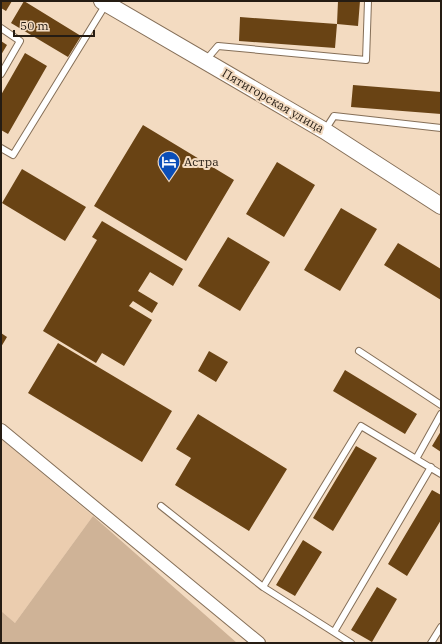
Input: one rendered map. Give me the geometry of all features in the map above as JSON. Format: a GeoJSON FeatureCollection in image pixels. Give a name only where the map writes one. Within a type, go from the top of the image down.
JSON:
{"type":"FeatureCollection","features":[{"type":"Feature","properties":{"kind":"main road","name":"Пятигорская улица"},"geometry":{"type":"LineString","coordinates":[[105,2],[325,131],[439,203]]}},
{"type":"Feature","properties":{"kind":"street"},"geometry":{"type":"LineString","coordinates":[[1,430],[259,643]]}},
{"type":"Feature","properties":{"kind":"lane"},"geometry":{"type":"LineString","coordinates":[[206,61],[218,46],[366,60],[368,1]]}},
{"type":"Feature","properties":{"kind":"lane"},"geometry":{"type":"LineString","coordinates":[[1,148],[13,155],[105,2]]}},
{"type":"Feature","properties":{"kind":"lane"},"geometry":{"type":"LineString","coordinates":[[1,28],[20,41],[1,74]]}},
{"type":"Feature","properties":{"kind":"lane"},"geometry":{"type":"LineString","coordinates":[[325,131],[334,116],[441,128]]}},
{"type":"Feature","properties":{"kind":"lane"},"geometry":{"type":"LineString","coordinates":[[359,351],[441,405]]}},
{"type":"Feature","properties":{"kind":"lane"},"geometry":{"type":"LineString","coordinates":[[416,459],[441,414]]}},
{"type":"Feature","properties":{"kind":"lane"},"geometry":{"type":"LineString","coordinates":[[263,587],[361,426],[441,474]]}},
{"type":"Feature","properties":{"kind":"lane"},"geometry":{"type":"LineString","coordinates":[[334,632],[430,467]]}},
{"type":"Feature","properties":{"kind":"lane"},"geometry":{"type":"LineString","coordinates":[[161,506],[263,587],[351,643]]}},
{"type":"Feature","properties":{"kind":"lane"},"geometry":{"type":"LineString","coordinates":[[431,643],[441,627]]}},
{"type":"Feature","properties":{"kind":"shaded area"},"geometry":{"type":"Polygon","coordinates":[[[1,439],[93,516],[15,623],[1,611],[1,439]]]}},
{"type":"Feature","properties":{"kind":"shaded area"},"geometry":{"type":"Polygon","coordinates":[[[93,516],[237,643],[4,643],[1,640],[1,611],[15,623],[93,516]]]}},
{"type":"Feature","properties":{"kind":"building"},"geometry":{"type":"Polygon","coordinates":[[[1,1],[12,1],[6,11],[1,8],[1,1]]]}},
{"type":"Feature","properties":{"kind":"building"},"geometry":{"type":"Polygon","coordinates":[[[24,1],[81,36],[68,57],[11,23],[24,1]]]}},
{"type":"Feature","properties":{"kind":"building"},"geometry":{"type":"Polygon","coordinates":[[[338,1],[360,1],[358,26],[337,24],[338,1]]]}},
{"type":"Feature","properties":{"kind":"building"},"geometry":{"type":"Polygon","coordinates":[[[240,17],[337,24],[335,48],[239,41],[240,17]]]}},
{"type":"Feature","properties":{"kind":"building"},"geometry":{"type":"Polygon","coordinates":[[[1,41],[7,45],[1,55],[1,41]]]}},
{"type":"Feature","properties":{"kind":"building"},"geometry":{"type":"Polygon","coordinates":[[[25,53],[47,66],[8,134],[1,130],[1,95],[25,53]]]}},
{"type":"Feature","properties":{"kind":"building"},"geometry":{"type":"Polygon","coordinates":[[[353,85],[441,92],[441,114],[351,107],[353,85]]]}},
{"type":"Feature","properties":{"kind":"building"},"geometry":{"type":"Polygon","coordinates":[[[143,125],[234,180],[186,261],[94,206],[143,125]]]}},
{"type":"Feature","properties":{"kind":"building"},"geometry":{"type":"Polygon","coordinates":[[[277,162],[315,185],[284,237],[246,214],[277,162]]]}},
{"type":"Feature","properties":{"kind":"building"},"geometry":{"type":"Polygon","coordinates":[[[22,169],[86,207],[65,241],[2,203],[22,169]]]}},
{"type":"Feature","properties":{"kind":"building"},"geometry":{"type":"Polygon","coordinates":[[[341,208],[377,229],[340,291],[304,270],[341,208]]]}},
{"type":"Feature","properties":{"kind":"building"},"geometry":{"type":"Polygon","coordinates":[[[102,221],[183,269],[173,286],[150,272],[138,291],[158,303],[152,313],[133,301],[129,306],[152,320],[124,366],[102,353],[96,363],[43,331],[97,240],[92,237],[102,221]]]}},
{"type":"Feature","properties":{"kind":"building"},"geometry":{"type":"Polygon","coordinates":[[[228,237],[270,262],[240,311],[198,286],[228,237]]]}},
{"type":"Feature","properties":{"kind":"building"},"geometry":{"type":"Polygon","coordinates":[[[398,243],[441,269],[441,300],[384,265],[398,243]]]}},
{"type":"Feature","properties":{"kind":"building"},"geometry":{"type":"Polygon","coordinates":[[[1,333],[7,337],[1,347],[1,333]]]}},
{"type":"Feature","properties":{"kind":"building"},"geometry":{"type":"Polygon","coordinates":[[[58,343],[172,411],[142,462],[28,393],[58,343]]]}},
{"type":"Feature","properties":{"kind":"building"},"geometry":{"type":"Polygon","coordinates":[[[209,351],[228,362],[216,382],[198,371],[209,351]]]}},
{"type":"Feature","properties":{"kind":"building"},"geometry":{"type":"Polygon","coordinates":[[[345,370],[417,414],[405,434],[333,391],[345,370]]]}},
{"type":"Feature","properties":{"kind":"building"},"geometry":{"type":"Polygon","coordinates":[[[198,414],[287,469],[249,531],[175,485],[191,458],[176,449],[198,414]]]}},
{"type":"Feature","properties":{"kind":"building"},"geometry":{"type":"Polygon","coordinates":[[[441,431],[441,452],[432,446],[441,431]]]}},
{"type":"Feature","properties":{"kind":"building"},"geometry":{"type":"Polygon","coordinates":[[[356,446],[377,458],[333,531],[313,518],[356,446]]]}},
{"type":"Feature","properties":{"kind":"building"},"geometry":{"type":"Polygon","coordinates":[[[432,490],[441,495],[441,520],[407,576],[388,564],[432,490]]]}},
{"type":"Feature","properties":{"kind":"building"},"geometry":{"type":"Polygon","coordinates":[[[303,540],[322,552],[295,596],[276,585],[303,540]]]}},
{"type":"Feature","properties":{"kind":"building"},"geometry":{"type":"Polygon","coordinates":[[[377,587],[397,599],[372,642],[351,630],[377,587]]]}},
{"type":"Feature","properties":{"kind":"place","name":"Астра"},"geometry":{"type":"Point","coordinates":[169,182]}}]}
